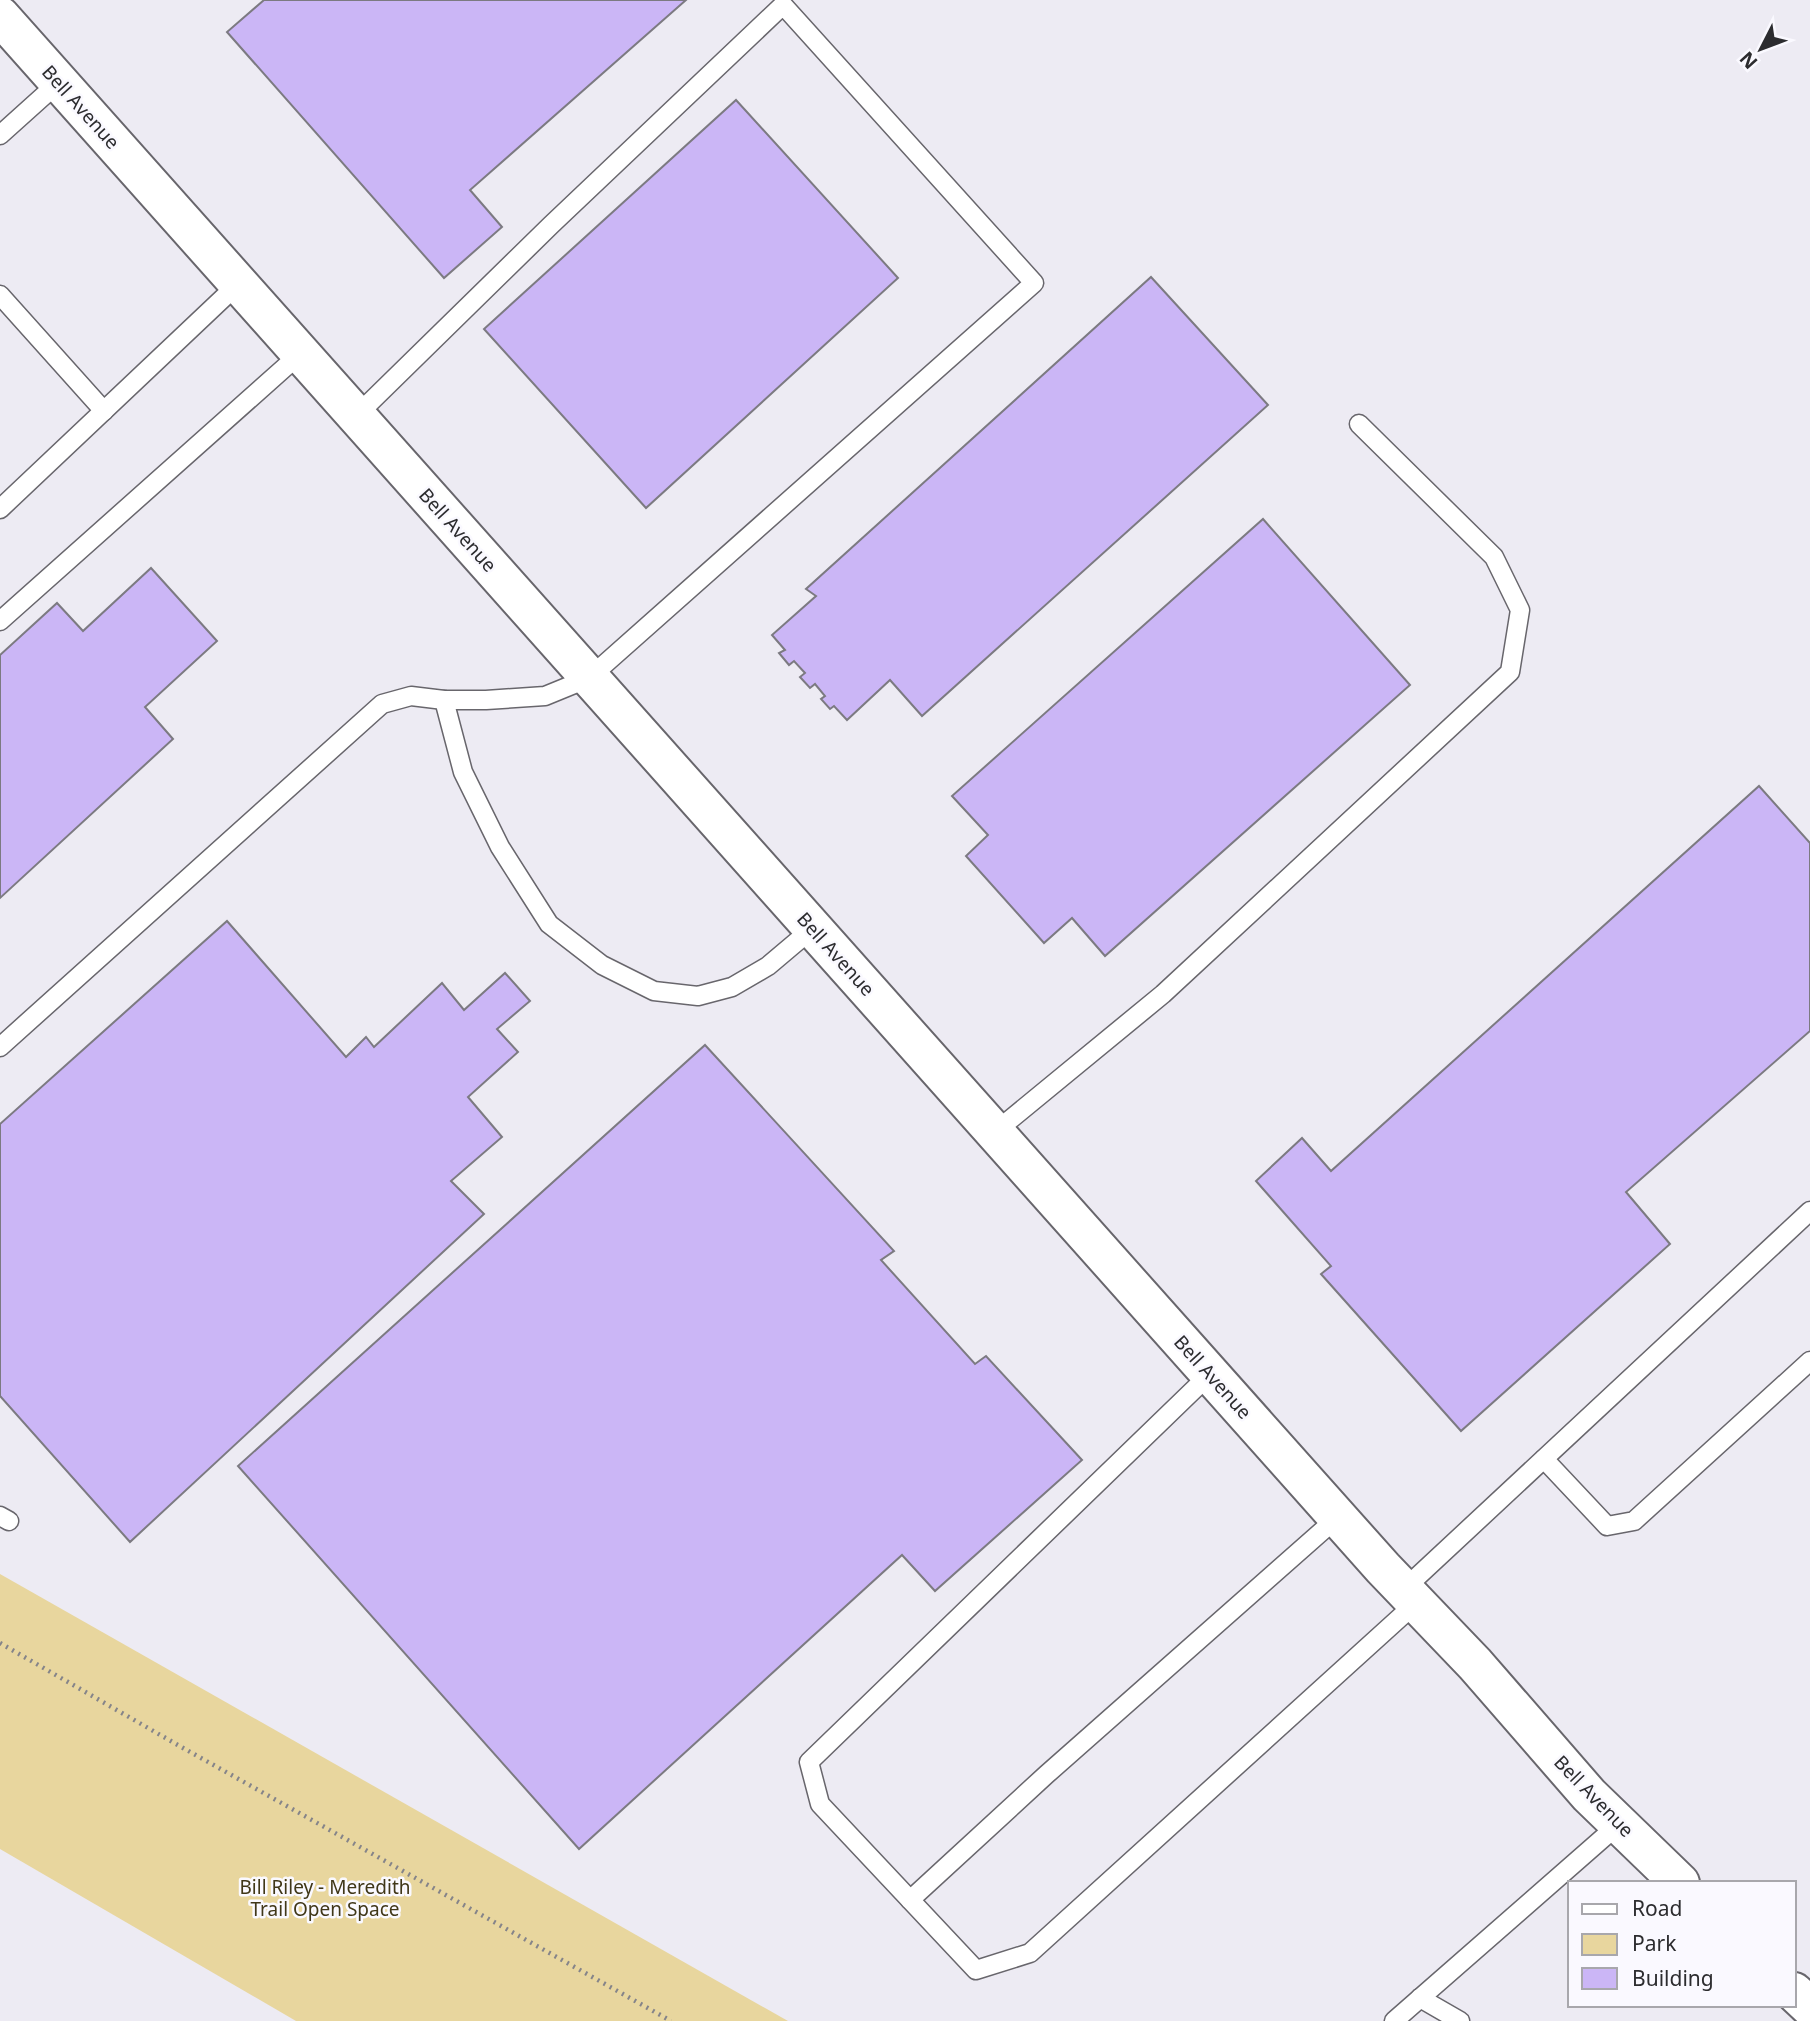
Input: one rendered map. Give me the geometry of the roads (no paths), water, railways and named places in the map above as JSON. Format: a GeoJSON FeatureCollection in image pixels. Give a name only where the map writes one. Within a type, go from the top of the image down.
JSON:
{"type":"FeatureCollection","features":[{"type":"Feature","properties":{"kind":"street","name":"Bell Avenue"},"geometry":{"type":"LineString","coordinates":[[0,16],[1338,1517],[1475,1664],[1589,1795],[1678,1881]]}},
{"type":"Feature","properties":{"kind":"street"},"geometry":{"type":"LineString","coordinates":[[1796,1994],[1810,2007]]}},
{"type":"Feature","properties":{"kind":"lane"},"geometry":{"type":"LineString","coordinates":[[0,1047],[382,704],[411,696],[444,700],[486,700],[545,696],[589,677],[1034,283],[783,5],[551,225],[356,416]]}},
{"type":"Feature","properties":{"kind":"lane"},"geometry":{"type":"LineString","coordinates":[[0,135],[59,82]]}},
{"type":"Feature","properties":{"kind":"lane"},"geometry":{"type":"LineString","coordinates":[[0,509],[238,284]]}},
{"type":"Feature","properties":{"kind":"lane"},"geometry":{"type":"LineString","coordinates":[[0,295],[104,411]]}},
{"type":"Feature","properties":{"kind":"lane"},"geometry":{"type":"LineString","coordinates":[[0,621],[301,353]]}},
{"type":"Feature","properties":{"kind":"lane"},"geometry":{"type":"LineString","coordinates":[[995,1132],[1163,994],[1510,671],[1520,610],[1494,557],[1359,424]]}},
{"type":"Feature","properties":{"kind":"lane"},"geometry":{"type":"LineString","coordinates":[[444,700],[463,772],[500,847],[549,923],[601,965],[654,990],[698,996],[732,988],[768,966],[813,928]]}},
{"type":"Feature","properties":{"kind":"lane"},"geometry":{"type":"LineString","coordinates":[[1210,1374],[809,1762],[820,1804],[976,1969],[1030,1953],[1410,1597],[1544,1459],[1810,1211]]}},
{"type":"Feature","properties":{"kind":"lane"},"geometry":{"type":"LineString","coordinates":[[1544,1459],[1607,1526],[1634,1521],[1810,1361]]}},
{"type":"Feature","properties":{"kind":"lane"},"geometry":{"type":"LineString","coordinates":[[910,1900],[1047,1774],[1338,1517]]}},
{"type":"Feature","properties":{"kind":"lane"},"geometry":{"type":"LineString","coordinates":[[1394,2021],[1619,1824]]}},
{"type":"Feature","properties":{"kind":"lane"},"geometry":{"type":"LineString","coordinates":[[1420,1998],[1460,2021]]}},
{"type":"Feature","properties":{"kind":"park label","name":"Bill Riley - Meredith Trail Open Space"},"geometry":{"type":"Point","coordinates":[325,1898]}}]}
